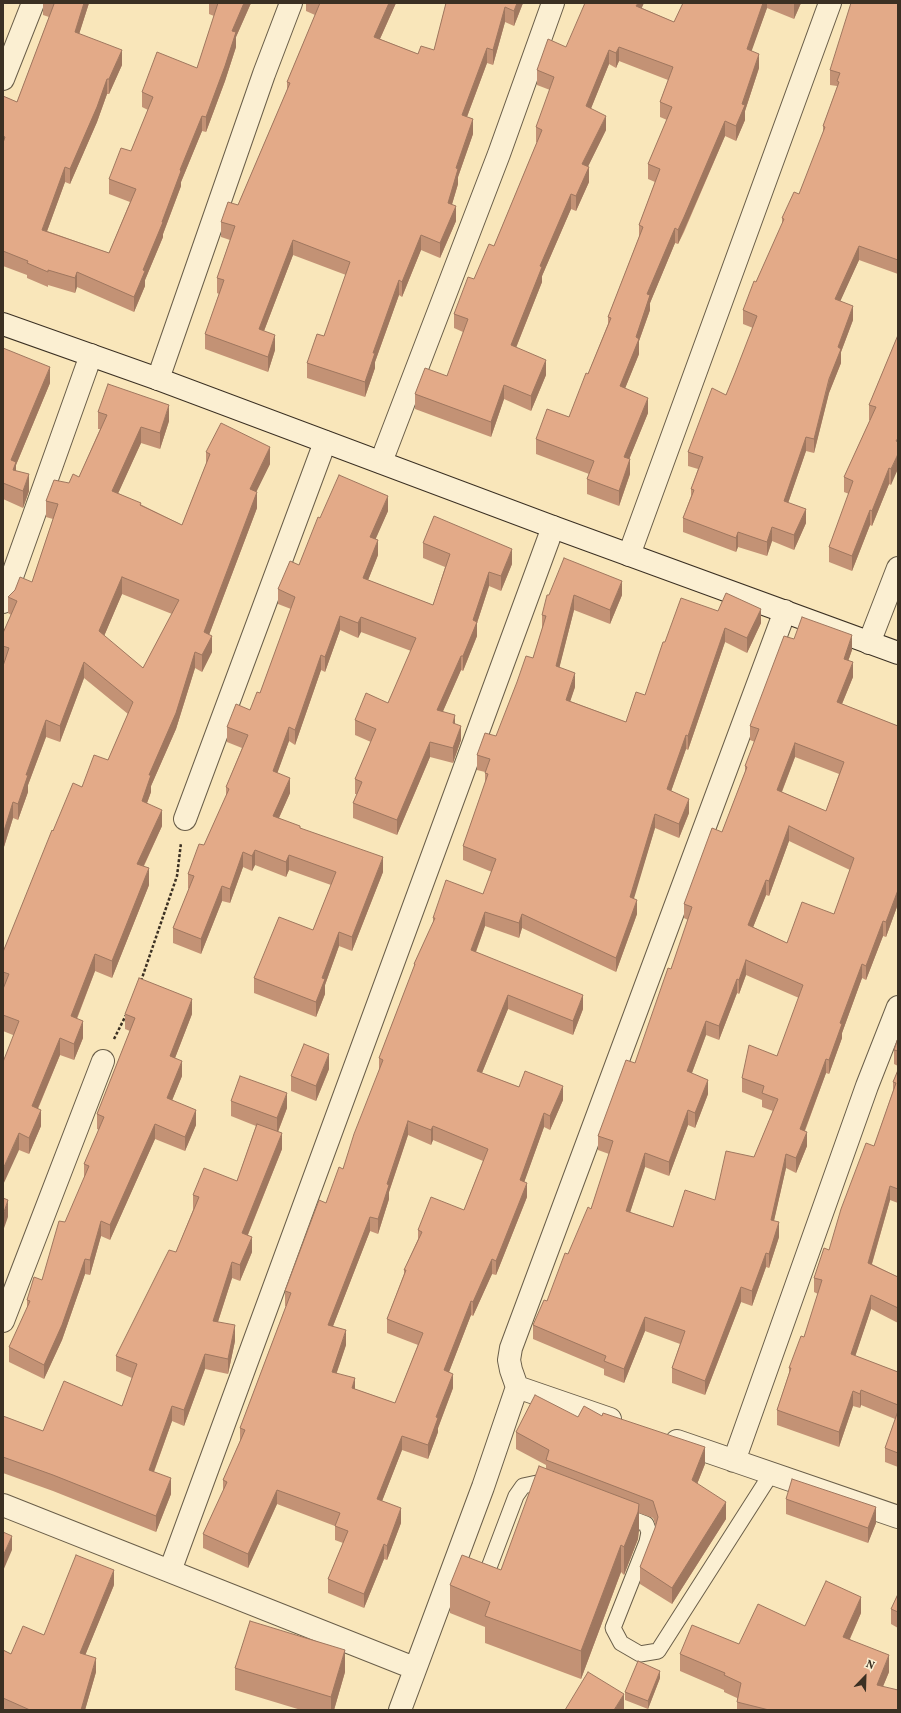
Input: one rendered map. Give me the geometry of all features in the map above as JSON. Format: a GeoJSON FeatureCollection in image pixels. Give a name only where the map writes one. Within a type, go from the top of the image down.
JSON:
{"type":"FeatureCollection","features":[{"type":"Feature","properties":{"kind":"street"},"geometry":{"type":"LineString","coordinates":[[3,79],[33,3]]}},
{"type":"Feature","properties":{"kind":"street"},"geometry":{"type":"LineString","coordinates":[[158,380],[264,74],[291,3]]}},
{"type":"Feature","properties":{"kind":"street"},"geometry":{"type":"LineString","coordinates":[[381,462],[499,154],[553,3]]}},
{"type":"Feature","properties":{"kind":"street"},"geometry":{"type":"LineString","coordinates":[[629,555],[830,3]]}},
{"type":"Feature","properties":{"kind":"street"},"geometry":{"type":"LineString","coordinates":[[3,324],[91,355],[553,527],[898,653]]}},
{"type":"Feature","properties":{"kind":"street"},"geometry":{"type":"LineString","coordinates":[[3,602],[91,355]]}},
{"type":"Feature","properties":{"kind":"street"},"geometry":{"type":"LineString","coordinates":[[184,819],[325,442]]}},
{"type":"Feature","properties":{"kind":"street"},"geometry":{"type":"LineString","coordinates":[[170,1570],[553,527]]}},
{"type":"Feature","properties":{"kind":"street"},"geometry":{"type":"LineString","coordinates":[[869,643],[898,568]]}},
{"type":"Feature","properties":{"kind":"street"},"geometry":{"type":"LineString","coordinates":[[400,1710],[414,1668],[483,1487],[517,1387],[509,1360],[511,1348],[785,611]]}},
{"type":"Feature","properties":{"kind":"street"},"geometry":{"type":"LineString","coordinates":[[734,1461],[867,1086],[898,1007]]}},
{"type":"Feature","properties":{"kind":"street"},"geometry":{"type":"LineString","coordinates":[[3,1321],[103,1061]]}},
{"type":"Feature","properties":{"kind":"street"},"geometry":{"type":"LineString","coordinates":[[517,1387],[629,1425]]}},
{"type":"Feature","properties":{"kind":"street"},"geometry":{"type":"LineString","coordinates":[[659,1435],[898,1517]]}},
{"type":"Feature","properties":{"kind":"street"},"geometry":{"type":"LineString","coordinates":[[3,1505],[414,1668]]}},
{"type":"Feature","properties":{"kind":"lane"},"geometry":{"type":"LineString","coordinates":[[609,1510],[646,1524],[649,1532],[647,1542],[613,1628],[621,1643],[640,1654],[658,1651],[771,1474]]}},
{"type":"Feature","properties":{"kind":"lane"},"geometry":{"type":"LineString","coordinates":[[488,1570],[516,1496],[523,1486],[537,1483],[566,1494]]}},
{"type":"Feature","properties":{"kind":"path"},"geometry":{"type":"LineString","coordinates":[[138,988],[177,876],[184,819]]}},
{"type":"Feature","properties":{"kind":"path"},"geometry":{"type":"LineString","coordinates":[[103,1061],[129,1009]]}},
{"type":"Feature","properties":{"kind":"building"},"geometry":{"type":"Polygon","coordinates":[[[51,3],[84,3],[75,32],[122,50],[109,79],[107,79],[97,107],[70,169],[65,167],[42,230],[109,253],[136,189],[109,179],[121,148],[131,151],[153,97],[142,92],[157,52],[197,68],[218,3],[244,3],[232,31],[236,32],[206,117],[202,116],[180,170],[181,171],[163,222],[143,270],[145,271],[134,297],[77,272],[75,278],[48,270],[48,272],[27,263],[28,261],[3,251],[3,143],[5,137],[3,136],[3,96],[17,102],[54,4],[51,3]]]}},
{"type":"Feature","properties":{"kind":"building"},"geometry":{"type":"Polygon","coordinates":[[[320,3],[389,3],[374,37],[418,54],[421,46],[434,50],[446,3],[517,3],[514,11],[505,7],[493,50],[487,48],[462,115],[473,119],[456,168],[458,169],[448,203],[456,206],[440,243],[421,235],[402,282],[399,280],[373,353],[375,353],[365,382],[307,363],[317,334],[324,336],[350,262],[293,240],[259,329],[275,335],[268,357],[205,334],[224,280],[217,278],[235,226],[221,222],[228,202],[238,205],[290,83],[287,82],[320,3]]]}},
{"type":"Feature","properties":{"kind":"building"},"geometry":{"type":"Polygon","coordinates":[[[585,3],[638,3],[636,6],[674,22],[683,3],[763,3],[747,49],[759,54],[742,104],[745,105],[736,126],[725,121],[684,217],[678,230],[675,228],[647,294],[650,295],[636,337],[639,339],[620,386],[648,398],[624,457],[630,459],[619,491],[587,479],[594,461],[536,439],[547,409],[569,417],[586,373],[588,374],[611,318],[608,317],[643,227],[639,225],[660,169],[648,164],[672,107],[660,102],[673,67],[619,47],[616,53],[609,50],[586,106],[606,116],[582,164],[589,167],[576,196],[571,194],[540,266],[542,267],[511,345],[546,360],[531,396],[504,385],[491,422],[415,394],[425,368],[447,376],[468,319],[454,314],[468,277],[474,279],[489,244],[494,246],[542,130],[536,127],[554,77],[537,70],[548,39],[566,47],[585,3]]]}},
{"type":"Feature","properties":{"kind":"building"},"geometry":{"type":"Polygon","coordinates":[[[851,3],[898,3],[898,260],[859,246],[835,299],[853,306],[838,347],[841,349],[829,379],[814,439],[806,437],[784,501],[806,509],[794,535],[772,527],[767,542],[738,532],[736,538],[683,518],[694,490],[691,489],[703,457],[688,452],[712,388],[726,395],[757,316],[743,310],[754,281],[756,282],[784,219],[782,218],[794,192],[799,194],[825,127],[823,126],[839,82],[837,81],[840,73],[830,70],[851,3]]]}},
{"type":"Feature","properties":{"kind":"building"},"geometry":{"type":"Polygon","coordinates":[[[898,335],[898,438],[896,441],[898,442],[898,454],[891,469],[889,468],[872,511],[870,510],[852,556],[829,547],[853,481],[844,477],[876,407],[869,405],[898,335]]]}},
{"type":"Feature","properties":{"kind":"building"},"geometry":{"type":"Polygon","coordinates":[[[3,348],[50,367],[11,460],[16,462],[13,470],[29,474],[23,491],[3,483],[3,348]]]}},
{"type":"Feature","properties":{"kind":"building"},"geometry":{"type":"Polygon","coordinates":[[[108,384],[169,405],[160,433],[141,427],[112,491],[141,503],[140,505],[182,525],[210,454],[206,452],[221,423],[270,447],[250,489],[257,492],[204,632],[212,636],[202,655],[195,652],[176,713],[149,775],[151,775],[142,801],[162,810],[137,864],[149,868],[112,961],[95,954],[71,1016],[83,1021],[74,1044],[60,1038],[32,1106],[41,1110],[29,1138],[19,1133],[3,1169],[3,1062],[19,1021],[3,1015],[3,989],[9,974],[3,972],[3,952],[52,830],[53,831],[73,783],[82,787],[94,755],[108,760],[133,702],[84,662],[60,726],[46,720],[26,775],[28,775],[18,804],[13,802],[3,834],[3,666],[9,648],[3,646],[3,633],[17,601],[8,597],[15,590],[20,577],[32,582],[58,504],[46,501],[54,480],[69,483],[73,474],[79,477],[107,415],[98,412],[108,384]],[[122,577],[99,631],[143,668],[179,600],[122,577]]]}},
{"type":"Feature","properties":{"kind":"building"},"geometry":{"type":"Polygon","coordinates":[[[339,475],[388,496],[370,537],[378,540],[363,578],[433,605],[450,554],[423,543],[434,516],[512,549],[501,576],[489,572],[473,620],[477,622],[463,656],[461,656],[437,710],[455,715],[453,723],[461,726],[453,748],[430,742],[397,820],[353,803],[362,782],[355,779],[376,729],[355,720],[366,693],[388,703],[416,638],[361,617],[358,623],[340,616],[325,657],[321,655],[295,730],[289,727],[273,771],[290,778],[273,816],[300,826],[300,828],[383,857],[352,937],[339,932],[322,978],[325,979],[316,1002],[254,978],[279,917],[313,930],[336,872],[289,855],[286,862],[255,850],[252,856],[243,852],[230,889],[222,886],[201,939],[173,928],[194,876],[188,874],[199,844],[204,845],[229,789],[226,787],[248,735],[227,727],[236,704],[250,710],[257,692],[260,693],[295,597],[278,589],[290,561],[299,565],[318,517],[320,518],[339,475]]]}},
{"type":"Feature","properties":{"kind":"building"},"geometry":{"type":"Polygon","coordinates":[[[564,558],[622,581],[610,610],[574,595],[556,666],[575,673],[566,700],[626,722],[636,692],[645,695],[663,642],[665,642],[681,598],[718,611],[726,593],[761,609],[747,638],[725,628],[688,736],[686,735],[667,789],[689,799],[679,824],[655,814],[630,897],[637,900],[616,958],[522,914],[519,923],[485,912],[471,950],[583,995],[573,1021],[508,995],[477,1071],[519,1087],[525,1071],[563,1086],[550,1116],[544,1113],[520,1180],[527,1183],[496,1261],[492,1259],[473,1302],[471,1301],[444,1370],[453,1374],[436,1417],[438,1418],[428,1445],[402,1436],[377,1499],[401,1508],[387,1546],[384,1544],[364,1594],[328,1579],[348,1531],[335,1526],[340,1513],[277,1490],[248,1554],[203,1534],[227,1482],[223,1480],[245,1430],[240,1428],[291,1293],[285,1291],[319,1200],[326,1203],[339,1167],[343,1169],[354,1134],[383,1060],[379,1058],[414,964],[435,918],[433,918],[446,880],[483,894],[496,859],[463,846],[488,774],[485,773],[490,759],[477,755],[485,733],[496,736],[526,656],[533,658],[546,616],[542,615],[547,595],[549,595],[564,558]],[[408,1121],[387,1184],[389,1185],[378,1219],[370,1217],[328,1325],[346,1330],[332,1372],[355,1378],[352,1388],[395,1403],[423,1333],[387,1319],[406,1270],[404,1270],[422,1232],[418,1230],[431,1197],[464,1210],[488,1149],[433,1126],[431,1130],[408,1121]]]}},
{"type":"Feature","properties":{"kind":"building"},"geometry":{"type":"Polygon","coordinates":[[[802,617],[852,635],[844,659],[853,662],[837,702],[898,726],[898,890],[886,922],[883,921],[866,966],[862,964],[840,1023],[842,1024],[829,1060],[826,1059],[800,1129],[807,1132],[796,1158],[786,1154],[771,1220],[779,1222],[769,1254],[766,1253],[752,1291],[741,1287],[705,1381],[672,1368],[685,1331],[645,1317],[624,1369],[604,1361],[606,1356],[533,1325],[544,1300],[547,1301],[565,1253],[568,1254],[588,1207],[591,1209],[613,1141],[598,1136],[626,1060],[635,1063],[668,968],[671,969],[692,907],[684,904],[712,828],[722,832],[747,767],[745,766],[759,729],[750,726],[784,636],[794,639],[802,617]],[[795,743],[777,790],[826,811],[844,762],[795,743]],[[789,826],[769,881],[766,880],[748,925],[787,943],[802,902],[834,914],[854,858],[789,826]],[[746,960],[739,980],[737,979],[719,1026],[706,1021],[687,1071],[708,1080],[695,1113],[688,1110],[669,1162],[645,1153],[626,1211],[673,1227],[685,1190],[715,1200],[726,1151],[754,1157],[778,1099],[762,1093],[764,1086],[742,1078],[749,1045],[777,1056],[803,985],[746,960]]]}},
{"type":"Feature","properties":{"kind":"building"},"geometry":{"type":"Polygon","coordinates":[[[139,978],[192,999],[170,1056],[182,1061],[167,1098],[196,1110],[185,1137],[155,1124],[110,1225],[101,1221],[90,1260],[85,1259],[62,1325],[44,1365],[9,1347],[30,1301],[27,1300],[34,1277],[42,1280],[59,1221],[65,1222],[89,1166],[84,1164],[104,1117],[97,1114],[135,1018],[125,1014],[139,978]]]}},
{"type":"Feature","properties":{"kind":"building"},"geometry":{"type":"Polygon","coordinates":[[[898,1038],[898,1051],[894,1050],[898,1038]]]}},
{"type":"Feature","properties":{"kind":"building"},"geometry":{"type":"Polygon","coordinates":[[[304,1044],[329,1054],[316,1086],[291,1076],[304,1044]]]}},
{"type":"Feature","properties":{"kind":"building"},"geometry":{"type":"Polygon","coordinates":[[[898,1070],[898,1189],[890,1186],[868,1263],[898,1277],[898,1308],[871,1295],[851,1354],[898,1372],[898,1405],[861,1390],[860,1394],[853,1391],[839,1432],[777,1410],[791,1368],[789,1368],[801,1336],[804,1337],[822,1280],[814,1278],[824,1248],[829,1250],[841,1209],[866,1143],[874,1146],[896,1083],[893,1082],[898,1070]]]}},
{"type":"Feature","properties":{"kind":"building"},"geometry":{"type":"Polygon","coordinates":[[[240,1076],[287,1093],[277,1118],[231,1101],[240,1076]]]}},
{"type":"Feature","properties":{"kind":"building"},"geometry":{"type":"Polygon","coordinates":[[[257,1124],[282,1133],[242,1233],[252,1237],[240,1265],[232,1262],[213,1321],[235,1325],[228,1359],[205,1354],[184,1410],[172,1406],[149,1470],[171,1478],[156,1516],[3,1457],[3,1416],[43,1431],[64,1381],[122,1406],[137,1364],[116,1356],[169,1250],[176,1252],[199,1197],[193,1195],[204,1168],[237,1181],[257,1124]]]}},
{"type":"Feature","properties":{"kind":"building"},"geometry":{"type":"Polygon","coordinates":[[[3,1198],[8,1200],[3,1215],[3,1198]]]}},
{"type":"Feature","properties":{"kind":"building"},"geometry":{"type":"Polygon","coordinates":[[[535,1395],[578,1417],[584,1406],[602,1416],[603,1413],[705,1447],[692,1480],[726,1502],[672,1588],[640,1567],[658,1517],[653,1501],[546,1460],[549,1450],[516,1432],[535,1395]]]}},
{"type":"Feature","properties":{"kind":"building"},"geometry":{"type":"Polygon","coordinates":[[[898,1411],[898,1453],[885,1448],[898,1411]]]}},
{"type":"Feature","properties":{"kind":"building"},"geometry":{"type":"Polygon","coordinates":[[[539,1466],[639,1504],[638,1512],[624,1547],[621,1545],[581,1651],[485,1616],[490,1602],[450,1585],[462,1555],[501,1570],[539,1466]]]}},
{"type":"Feature","properties":{"kind":"building"},"geometry":{"type":"Polygon","coordinates":[[[792,1479],[876,1507],[868,1528],[786,1499],[792,1479]]]}},
{"type":"Feature","properties":{"kind":"building"},"geometry":{"type":"Polygon","coordinates":[[[3,1532],[12,1536],[3,1556],[3,1532]]]}},
{"type":"Feature","properties":{"kind":"building"},"geometry":{"type":"Polygon","coordinates":[[[76,1555],[114,1570],[80,1653],[96,1658],[81,1710],[30,1710],[3,1698],[3,1650],[11,1654],[23,1626],[44,1635],[76,1555]]]}},
{"type":"Feature","properties":{"kind":"building"},"geometry":{"type":"Polygon","coordinates":[[[826,1581],[861,1597],[843,1637],[889,1655],[877,1685],[898,1690],[898,1710],[769,1710],[737,1702],[741,1683],[724,1675],[725,1673],[680,1654],[692,1625],[739,1644],[758,1604],[805,1626],[826,1581]]]}},
{"type":"Feature","properties":{"kind":"building"},"geometry":{"type":"Polygon","coordinates":[[[898,1594],[898,1612],[891,1609],[898,1594]]]}},
{"type":"Feature","properties":{"kind":"building"},"geometry":{"type":"Polygon","coordinates":[[[250,1621],[345,1650],[331,1697],[235,1668],[250,1621]]]}},
{"type":"Feature","properties":{"kind":"building"},"geometry":{"type":"Polygon","coordinates":[[[638,1661],[660,1671],[648,1701],[625,1692],[638,1661]]]}},
{"type":"Feature","properties":{"kind":"building"},"geometry":{"type":"Polygon","coordinates":[[[588,1672],[624,1694],[614,1710],[565,1710],[588,1672]]]}}]}
